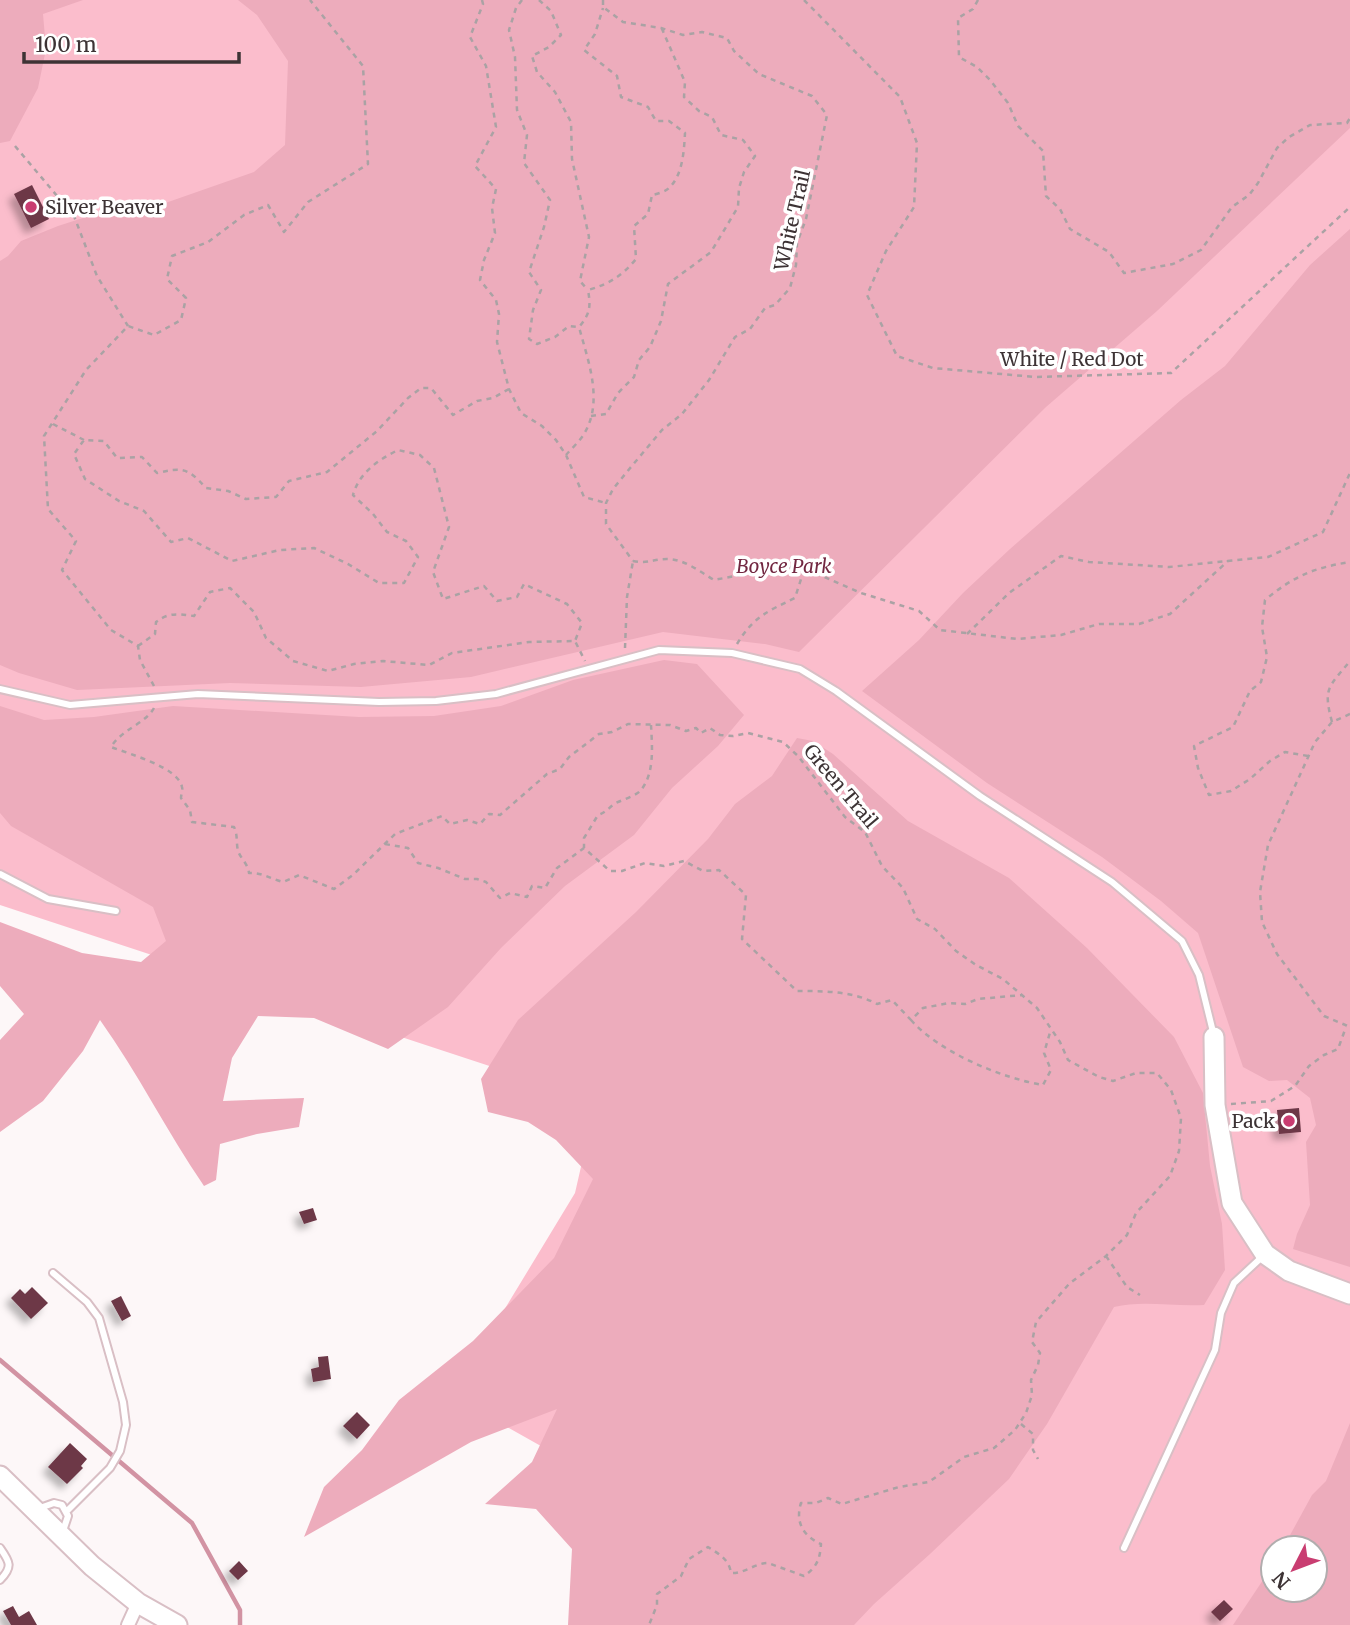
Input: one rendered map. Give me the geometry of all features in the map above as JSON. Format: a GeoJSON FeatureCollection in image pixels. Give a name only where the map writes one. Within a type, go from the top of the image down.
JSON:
{"type":"FeatureCollection","features":[{"type":"Feature","properties":{"kind":"street"},"geometry":{"type":"LineString","coordinates":[[1214,1037],[1215,1105],[1232,1203],[1265,1254],[1289,1271],[1350,1294]]}},
{"type":"Feature","properties":{"kind":"street"},"geometry":{"type":"LineString","coordinates":[[0,1476],[92,1566],[138,1603],[177,1625]]}},
{"type":"Feature","properties":{"kind":"street"},"geometry":{"type":"LineString","coordinates":[[128,1625],[138,1603]]}},
{"type":"Feature","properties":{"kind":"lane"},"geometry":{"type":"LineString","coordinates":[[0,689],[70,705],[198,694],[379,702],[436,701],[496,695],[659,650],[732,653],[800,669],[836,691],[981,796],[1112,883],[1182,941],[1199,975],[1214,1037]]}},
{"type":"Feature","properties":{"kind":"lane"},"geometry":{"type":"LineString","coordinates":[[0,874],[48,899],[116,911]]}},
{"type":"Feature","properties":{"kind":"lane"},"geometry":{"type":"LineString","coordinates":[[1124,1548],[1215,1350],[1221,1313],[1234,1283],[1265,1254]]}},
{"type":"Feature","properties":{"kind":"lane"},"geometry":{"type":"LineString","coordinates":[[53,1273],[87,1302],[100,1318],[123,1402],[126,1425],[120,1451],[111,1467],[67,1511]]}},
{"type":"Feature","properties":{"kind":"lane"},"geometry":{"type":"LineString","coordinates":[[36,1510],[54,1503],[62,1504],[68,1516],[62,1536]]}},
{"type":"Feature","properties":{"kind":"lane"},"geometry":{"type":"LineString","coordinates":[[0,1548],[9,1564],[8,1573],[0,1580]]}},
{"type":"Feature","properties":{"kind":"path"},"geometry":{"type":"LineString","coordinates":[[15,146],[74,216],[97,276],[128,326],[154,335],[181,320],[186,298],[167,279],[172,256],[208,242],[244,215],[268,205],[284,232],[308,202],[368,164],[363,65],[310,0]]}},
{"type":"Feature","properties":{"kind":"path"},"geometry":{"type":"LineString","coordinates":[[482,0],[483,4],[470,37],[486,66],[496,127],[475,166],[496,189],[492,208],[495,233],[484,260],[480,280],[496,300],[499,314],[498,342],[509,389],[521,413],[542,426],[556,440],[584,497],[606,503],[606,524],[633,561],[647,564],[664,558],[681,561],[714,580],[787,566],[820,575],[861,593],[919,611],[940,630],[1017,639],[1061,635],[1099,624],[1139,625],[1170,614],[1228,561]]}},
{"type":"Feature","properties":{"kind":"path"},"geometry":{"type":"LineString","coordinates":[[522,0],[516,8],[509,30],[514,57],[517,110],[527,135],[524,163],[550,200],[529,272],[541,290],[533,310],[529,338],[537,344],[555,337],[569,326],[579,327]]}},
{"type":"Feature","properties":{"kind":"path"},"geometry":{"type":"LineString","coordinates":[[539,0],[551,11],[561,35],[549,47],[532,56],[537,72],[555,92],[571,122],[572,159],[589,237],[580,281],[588,290],[591,306],[588,317],[579,327]]}},
{"type":"Feature","properties":{"kind":"path"},"geometry":{"type":"LineString","coordinates":[[588,290],[606,285],[625,273],[636,259],[634,226],[648,214],[652,195],[668,189],[676,177],[684,155],[685,133],[668,121],[656,121],[648,107],[621,97],[617,76],[584,50],[595,34],[603,0]]}},
{"type":"Feature","properties":{"kind":"path","name":"White / Red Dot"},"geometry":{"type":"LineString","coordinates":[[804,0],[900,97],[917,143],[914,207],[886,251],[867,295],[897,356],[933,368],[1035,377],[1171,373],[1350,208]]}},
{"type":"Feature","properties":{"kind":"path"},"geometry":{"type":"LineString","coordinates":[[978,0],[973,9],[958,18],[959,57],[977,66],[990,80],[1008,103],[1018,126],[1043,151],[1046,196],[1060,209],[1070,229],[1109,252],[1124,273],[1174,264],[1200,250],[1232,207],[1249,195],[1277,148],[1289,137],[1310,125],[1347,123],[1350,118]]}},
{"type":"Feature","properties":{"kind":"path","name":"White Trail"},"geometry":{"type":"LineString","coordinates":[[603,7],[623,22],[682,34],[702,32],[727,38],[734,51],[760,74],[812,96],[827,115],[824,141],[806,219],[797,243],[796,265],[790,288],[775,305],[765,308],[750,329],[735,337],[709,380],[682,414],[662,430],[612,489],[606,503]]}},
{"type":"Feature","properties":{"kind":"path"},"geometry":{"type":"LineString","coordinates":[[591,416],[606,414],[618,393],[634,377],[639,360],[650,347],[661,321],[668,284],[711,252],[738,207],[739,188],[744,172],[755,156],[743,140],[721,135],[712,117],[699,111],[684,97],[685,82],[661,28]]}},
{"type":"Feature","properties":{"kind":"path"},"geometry":{"type":"LineString","coordinates":[[128,326],[86,370],[44,436],[47,509],[76,541],[62,570],[111,630],[138,646]]}},
{"type":"Feature","properties":{"kind":"path"},"geometry":{"type":"LineString","coordinates":[[566,456],[584,434],[591,416],[593,377],[579,327]]}},
{"type":"Feature","properties":{"kind":"path"},"geometry":{"type":"LineString","coordinates":[[52,423],[84,440],[104,441],[117,458],[142,457],[157,473],[178,468],[192,473],[206,488],[228,491],[246,499],[276,497],[289,481],[327,472],[421,388],[431,388],[453,415],[477,401],[493,398],[509,389]]}},
{"type":"Feature","properties":{"kind":"path"},"geometry":{"type":"LineString","coordinates":[[84,440],[74,454],[85,479],[119,501],[144,511],[171,542],[188,538],[232,561],[280,550],[314,548],[379,583],[404,583],[418,557],[406,541],[387,532],[353,495],[357,483],[379,460],[398,450],[420,455],[434,468],[449,527],[433,572],[443,599],[484,586],[498,601],[517,597],[524,584],[567,604],[582,623],[575,641],[589,668]]}},
{"type":"Feature","properties":{"kind":"path"},"geometry":{"type":"LineString","coordinates":[[967,634],[1009,593],[1061,556],[1089,562],[1169,567],[1268,557],[1323,532],[1350,473]]}},
{"type":"Feature","properties":{"kind":"path"},"geometry":{"type":"LineString","coordinates":[[625,659],[626,597],[633,561]]}},
{"type":"Feature","properties":{"kind":"path"},"geometry":{"type":"LineString","coordinates":[[1308,756],[1285,752],[1231,791],[1209,795],[1198,768],[1194,746],[1233,727],[1250,691],[1261,682],[1267,657],[1262,627],[1265,600],[1289,581],[1325,566],[1350,562]]}},
{"type":"Feature","properties":{"kind":"path"},"geometry":{"type":"LineString","coordinates":[[732,653],[748,625],[795,598],[803,572]]}},
{"type":"Feature","properties":{"kind":"path"},"geometry":{"type":"LineString","coordinates":[[138,646],[155,634],[156,622],[166,615],[194,616],[210,592],[230,588],[254,612],[266,638],[293,662],[328,671],[354,664],[383,661],[429,665],[452,653],[529,642],[575,641]]}},
{"type":"Feature","properties":{"kind":"path"},"geometry":{"type":"LineString","coordinates":[[138,646],[140,660],[160,697]]}},
{"type":"Feature","properties":{"kind":"path"},"geometry":{"type":"LineString","coordinates":[[1332,722],[1325,698],[1333,682],[1350,661]]}},
{"type":"Feature","properties":{"kind":"path","name":"Green Trail"},"geometry":{"type":"LineString","coordinates":[[160,697],[151,714],[116,738],[111,747],[164,768],[176,776],[182,787],[181,798],[190,810],[192,822],[234,827],[238,836],[237,849],[249,873],[259,872],[283,882],[299,875],[334,889],[354,874],[395,834],[442,816],[450,824],[467,820],[480,824],[489,814],[500,815],[547,774],[560,769],[569,757],[598,734],[612,732],[628,724],[670,724],[686,731],[696,728],[701,733],[710,728],[720,735],[748,733],[783,742],[798,756],[845,817],[865,832],[882,866],[903,888],[917,919],[935,929],[956,951],[976,965],[1003,978],[1038,1008],[1068,1060],[1099,1077],[1113,1081],[1136,1073],[1157,1073],[1171,1090],[1181,1118],[1179,1151],[1170,1176],[1136,1213],[1127,1235],[1106,1256],[1069,1284],[1036,1322],[1032,1342],[1040,1353],[1031,1380],[1032,1395],[1021,1424]]}},
{"type":"Feature","properties":{"kind":"path"},"geometry":{"type":"LineString","coordinates":[[1215,1105],[1271,1101],[1295,1086],[1309,1066],[1338,1049],[1348,1027],[1324,1016],[1277,954],[1262,922],[1261,892],[1268,845],[1315,741],[1332,722],[1350,714]]}},
{"type":"Feature","properties":{"kind":"path"},"geometry":{"type":"LineString","coordinates":[[651,725],[652,753],[647,780],[639,792],[612,806],[607,813],[598,815],[584,838],[584,848],[610,871],[622,871],[645,863],[664,866],[684,862],[703,871],[719,870],[746,895],[742,939],[797,991],[830,991],[866,998],[877,1004],[892,1000],[924,1035],[985,1068],[1019,1081],[1043,1085],[1051,1070],[1044,1052],[1051,1028]]}},
{"type":"Feature","properties":{"kind":"path"},"geometry":{"type":"LineString","coordinates":[[385,844],[408,848],[418,863],[486,883],[500,898],[510,893],[527,897],[532,886],[545,888],[557,868],[584,848]]}},
{"type":"Feature","properties":{"kind":"path"},"geometry":{"type":"LineString","coordinates":[[911,1020],[923,1008],[1022,995]]}},
{"type":"Feature","properties":{"kind":"path"},"geometry":{"type":"LineString","coordinates":[[1106,1256],[1127,1287],[1140,1295]]}},
{"type":"Feature","properties":{"kind":"path"},"geometry":{"type":"LineString","coordinates":[[649,1625],[657,1605],[657,1594],[681,1576],[689,1559],[708,1547],[724,1558],[730,1565],[731,1573],[762,1563],[804,1576],[813,1569],[820,1558],[821,1544],[809,1538],[802,1529],[797,1516],[801,1503],[816,1503],[828,1499],[842,1504],[899,1487],[929,1482],[964,1457],[994,1448],[1021,1424],[1033,1434],[1033,1450],[1038,1460]]}},
{"type":"Feature","properties":{"kind":"green space","name":"Boyce Park"},"geometry":{"type":"Polygon","coordinates":[[[0,0],[1350,0],[1350,1625],[589,1625],[619,1490],[452,1396],[575,1193],[596,1101],[0,905],[0,0]]]}},
{"type":"Feature","properties":{"kind":"green space"},"geometry":{"type":"Polygon","coordinates":[[[0,0],[83,0],[43,14],[46,49],[38,88],[10,141],[0,143],[0,0]]]}},
{"type":"Feature","properties":{"kind":"green space"},"geometry":{"type":"Polygon","coordinates":[[[238,0],[1350,0],[1350,128],[1157,311],[1046,407],[799,652],[765,644],[663,632],[471,677],[361,687],[230,683],[77,690],[0,665],[0,261],[21,241],[58,226],[86,217],[131,215],[254,172],[285,145],[288,61],[257,15],[238,0]]]}},
{"type":"Feature","properties":{"kind":"green space"},"geometry":{"type":"Polygon","coordinates":[[[1350,229],[1350,1267],[1293,1249],[1310,1205],[1306,1142],[1316,1125],[1310,1098],[1287,1080],[1269,1081],[1243,1067],[1198,933],[1161,901],[1102,857],[987,783],[862,691],[919,640],[963,593],[1010,549],[1181,400],[1225,366],[1310,265],[1350,229]]]}},
{"type":"Feature","properties":{"kind":"green space"},"geometry":{"type":"Polygon","coordinates":[[[664,660],[697,664],[744,715],[718,746],[672,788],[634,835],[565,886],[501,948],[448,1007],[388,1049],[314,1018],[258,1016],[232,1058],[223,1101],[304,1098],[299,1127],[220,1144],[216,1180],[204,1186],[100,1020],[83,1051],[43,1101],[0,1132],[0,1040],[24,1014],[0,986],[0,922],[82,953],[141,962],[166,941],[153,907],[11,826],[0,813],[0,706],[44,720],[94,717],[173,706],[359,717],[434,716],[501,706],[573,680],[664,660]]]}},
{"type":"Feature","properties":{"kind":"green space"},"geometry":{"type":"Polygon","coordinates":[[[797,738],[813,741],[833,754],[908,821],[1009,878],[1087,948],[1174,1037],[1203,1093],[1210,1166],[1222,1224],[1225,1270],[1204,1305],[1136,1304],[1114,1307],[1047,1424],[1009,1479],[854,1625],[568,1625],[572,1549],[536,1509],[485,1504],[532,1462],[557,1409],[471,1442],[304,1537],[324,1487],[362,1450],[399,1400],[473,1341],[554,1258],[593,1179],[556,1140],[528,1122],[488,1112],[481,1079],[518,1020],[636,912],[708,839],[735,804],[772,776],[797,738]]]}},
{"type":"Feature","properties":{"kind":"green space"},"geometry":{"type":"Polygon","coordinates":[[[1350,1423],[1350,1625],[1233,1625],[1259,1586],[1259,1604],[1329,1604],[1329,1534],[1291,1534],[1312,1495],[1326,1481],[1350,1423]]]}},
{"type":"Feature","properties":{"kind":"building","name":"Silver Beaver"},"geometry":{"type":"Polygon","coordinates":[[[32,185],[49,219],[31,228],[14,194],[32,185]]]}},
{"type":"Feature","properties":{"kind":"building","name":"Pack"},"geometry":{"type":"Polygon","coordinates":[[[1299,1108],[1301,1132],[1279,1134],[1277,1110],[1299,1108]]]}},
{"type":"Feature","properties":{"kind":"building"},"geometry":{"type":"Polygon","coordinates":[[[313,1208],[317,1220],[304,1224],[299,1212],[313,1208]]]}},
{"type":"Feature","properties":{"kind":"building"},"geometry":{"type":"Polygon","coordinates":[[[32,1287],[48,1303],[31,1319],[11,1298],[20,1289],[25,1294],[32,1287]]]}},
{"type":"Feature","properties":{"kind":"building"},"geometry":{"type":"Polygon","coordinates":[[[121,1296],[131,1316],[122,1321],[111,1301],[121,1296]]]}},
{"type":"Feature","properties":{"kind":"building"},"geometry":{"type":"Polygon","coordinates":[[[328,1356],[331,1379],[313,1382],[311,1369],[319,1367],[318,1357],[328,1356]]]}},
{"type":"Feature","properties":{"kind":"building"},"geometry":{"type":"Polygon","coordinates":[[[357,1412],[370,1425],[357,1439],[343,1426],[357,1412]]]}},
{"type":"Feature","properties":{"kind":"building"},"geometry":{"type":"Polygon","coordinates":[[[70,1443],[87,1459],[81,1466],[83,1468],[67,1484],[48,1467],[70,1443]]]}},
{"type":"Feature","properties":{"kind":"building"},"geometry":{"type":"Polygon","coordinates":[[[239,1561],[248,1571],[238,1580],[229,1571],[239,1561]]]}},
{"type":"Feature","properties":{"kind":"building"},"geometry":{"type":"Polygon","coordinates":[[[1224,1600],[1233,1609],[1220,1621],[1211,1612],[1224,1600]]]}},
{"type":"Feature","properties":{"kind":"building"},"geometry":{"type":"Polygon","coordinates":[[[13,1606],[19,1617],[29,1611],[37,1625],[11,1625],[3,1611],[13,1606]]]}},
{"type":"Feature","properties":{"kind":"waterway"},"geometry":{"type":"LineString","coordinates":[[0,1360],[192,1523],[240,1610],[240,1625]]}},
{"type":"Feature","properties":{"kind":"place","name":"Silver Beaver"},"geometry":{"type":"Point","coordinates":[31,207]}},
{"type":"Feature","properties":{"kind":"place","name":"Pack"},"geometry":{"type":"Point","coordinates":[1289,1121]}}]}
